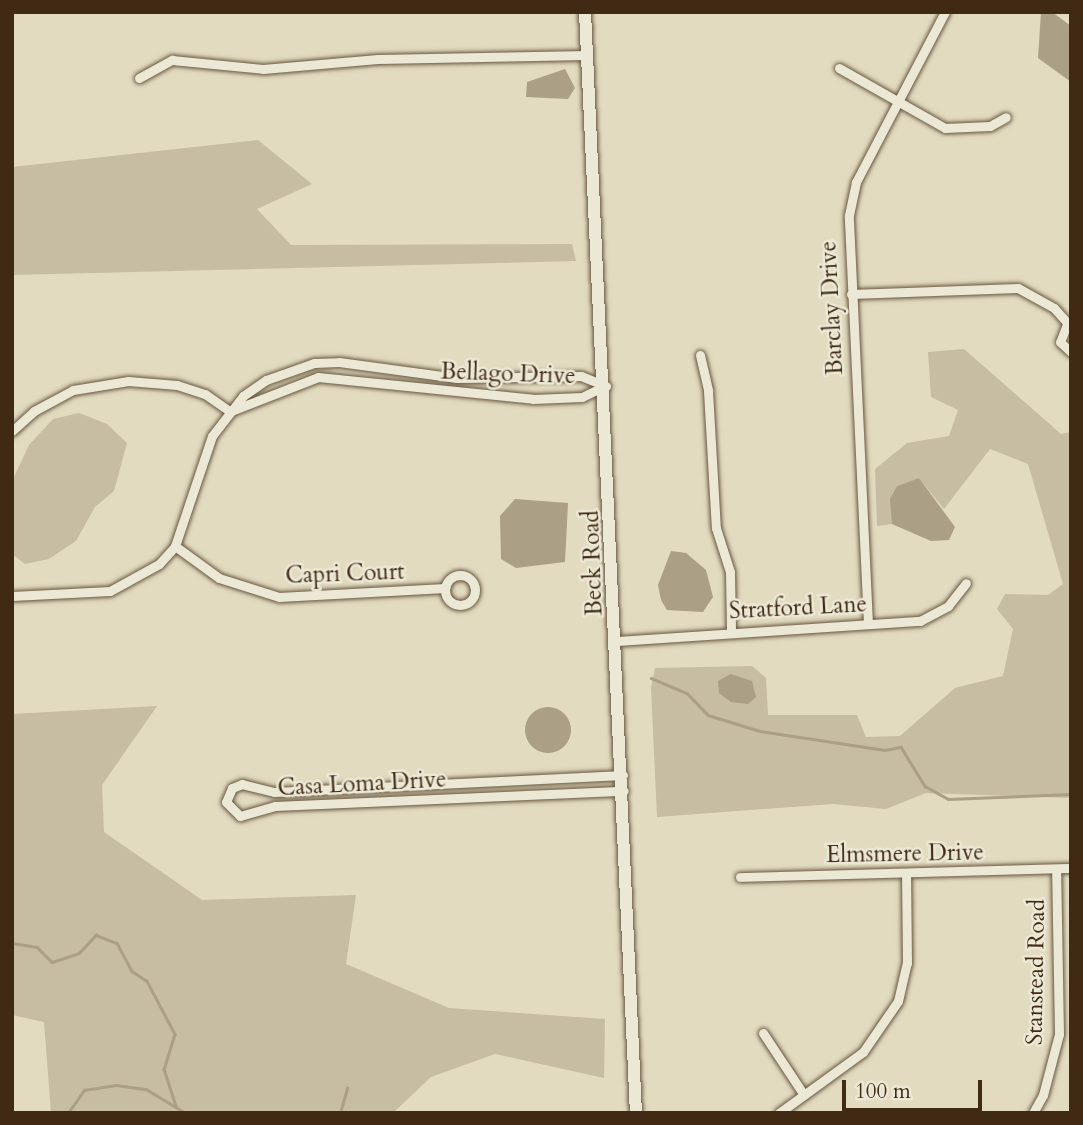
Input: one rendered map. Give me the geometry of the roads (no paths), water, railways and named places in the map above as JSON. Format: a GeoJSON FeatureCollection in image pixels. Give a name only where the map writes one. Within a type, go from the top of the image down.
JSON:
{"type":"FeatureCollection","features":[{"type":"Feature","properties":{"kind":"main road","name":"Beck Road"},"geometry":{"type":"LineString","coordinates":[[585,12],[606,386],[636,1113]]}},
{"type":"Feature","properties":{"kind":"street","name":"Barclay Drive"},"geometry":{"type":"LineString","coordinates":[[868,624],[846,242],[856,182],[945,12]]}},
{"type":"Feature","properties":{"kind":"street"},"geometry":{"type":"LineString","coordinates":[[139,78],[172,60],[263,69],[378,59],[587,55]]}},
{"type":"Feature","properties":{"kind":"street"},"geometry":{"type":"LineString","coordinates":[[839,68],[896,103],[945,128],[990,126],[1006,117]]}},
{"type":"Feature","properties":{"kind":"street"},"geometry":{"type":"LineString","coordinates":[[850,294],[1018,288],[1054,308],[1069,325],[1060,342],[1071,352]]}},
{"type":"Feature","properties":{"kind":"street"},"geometry":{"type":"LineString","coordinates":[[700,355],[708,391],[716,528],[730,572],[731,630]]}},
{"type":"Feature","properties":{"kind":"street","name":"Bellago Drive"},"geometry":{"type":"LineString","coordinates":[[175,546],[200,461],[229,411],[267,380],[314,363],[387,366],[457,378],[581,376],[606,386]]}},
{"type":"Feature","properties":{"kind":"street","name":"Bellago Drive"},"geometry":{"type":"LineString","coordinates":[[229,411],[318,377],[533,399],[582,397],[606,386]]}},
{"type":"Feature","properties":{"kind":"street"},"geometry":{"type":"LineString","coordinates":[[12,431],[34,411],[73,390],[128,381],[177,384],[205,394],[229,411]]}},
{"type":"Feature","properties":{"kind":"street"},"geometry":{"type":"LineString","coordinates":[[12,596],[110,591],[140,578],[175,546]]}},
{"type":"Feature","properties":{"kind":"street","name":"Capri Court"},"geometry":{"type":"LineString","coordinates":[[175,546],[219,578],[278,597],[445,589]]}},
{"type":"Feature","properties":{"kind":"street","name":"Stratford Lane"},"geometry":{"type":"LineString","coordinates":[[617,641],[731,630],[868,624],[935,616],[962,594],[966,583]]}},
{"type":"Feature","properties":{"kind":"street","name":"Casa Loma Drive"},"geometry":{"type":"LineString","coordinates":[[623,775],[274,792],[242,784],[232,788],[226,802],[240,816],[275,806],[624,791]]}},
{"type":"Feature","properties":{"kind":"street","name":"Elmsmere Drive"},"geometry":{"type":"LineString","coordinates":[[740,877],[1071,868]]}},
{"type":"Feature","properties":{"kind":"street","name":"Stanstead Road"},"geometry":{"type":"LineString","coordinates":[[1033,1113],[1043,1095],[1059,1034],[1056,869]]}},
{"type":"Feature","properties":{"kind":"street"},"geometry":{"type":"LineString","coordinates":[[779,1113],[863,1052],[898,1001],[907,962],[906,874]]}},
{"type":"Feature","properties":{"kind":"street"},"geometry":{"type":"LineString","coordinates":[[763,1033],[804,1095]]}},
{"type":"Feature","properties":{"kind":"waterway"},"geometry":{"type":"LineString","coordinates":[[651,678],[687,693],[708,715],[760,731],[885,750],[901,747],[925,786],[948,799],[1071,794]]}},
{"type":"Feature","properties":{"kind":"waterway"},"geometry":{"type":"LineString","coordinates":[[12,943],[37,947],[52,962],[79,953],[96,935],[117,943],[132,971],[147,981],[175,1034],[164,1069],[176,1105]]}},
{"type":"Feature","properties":{"kind":"waterway"},"geometry":{"type":"LineString","coordinates":[[68,1113],[84,1090],[116,1085],[146,1089],[186,1113]]}},
{"type":"Feature","properties":{"kind":"waterway"},"geometry":{"type":"LineString","coordinates":[[340,1113],[347,1088]]}}]}
